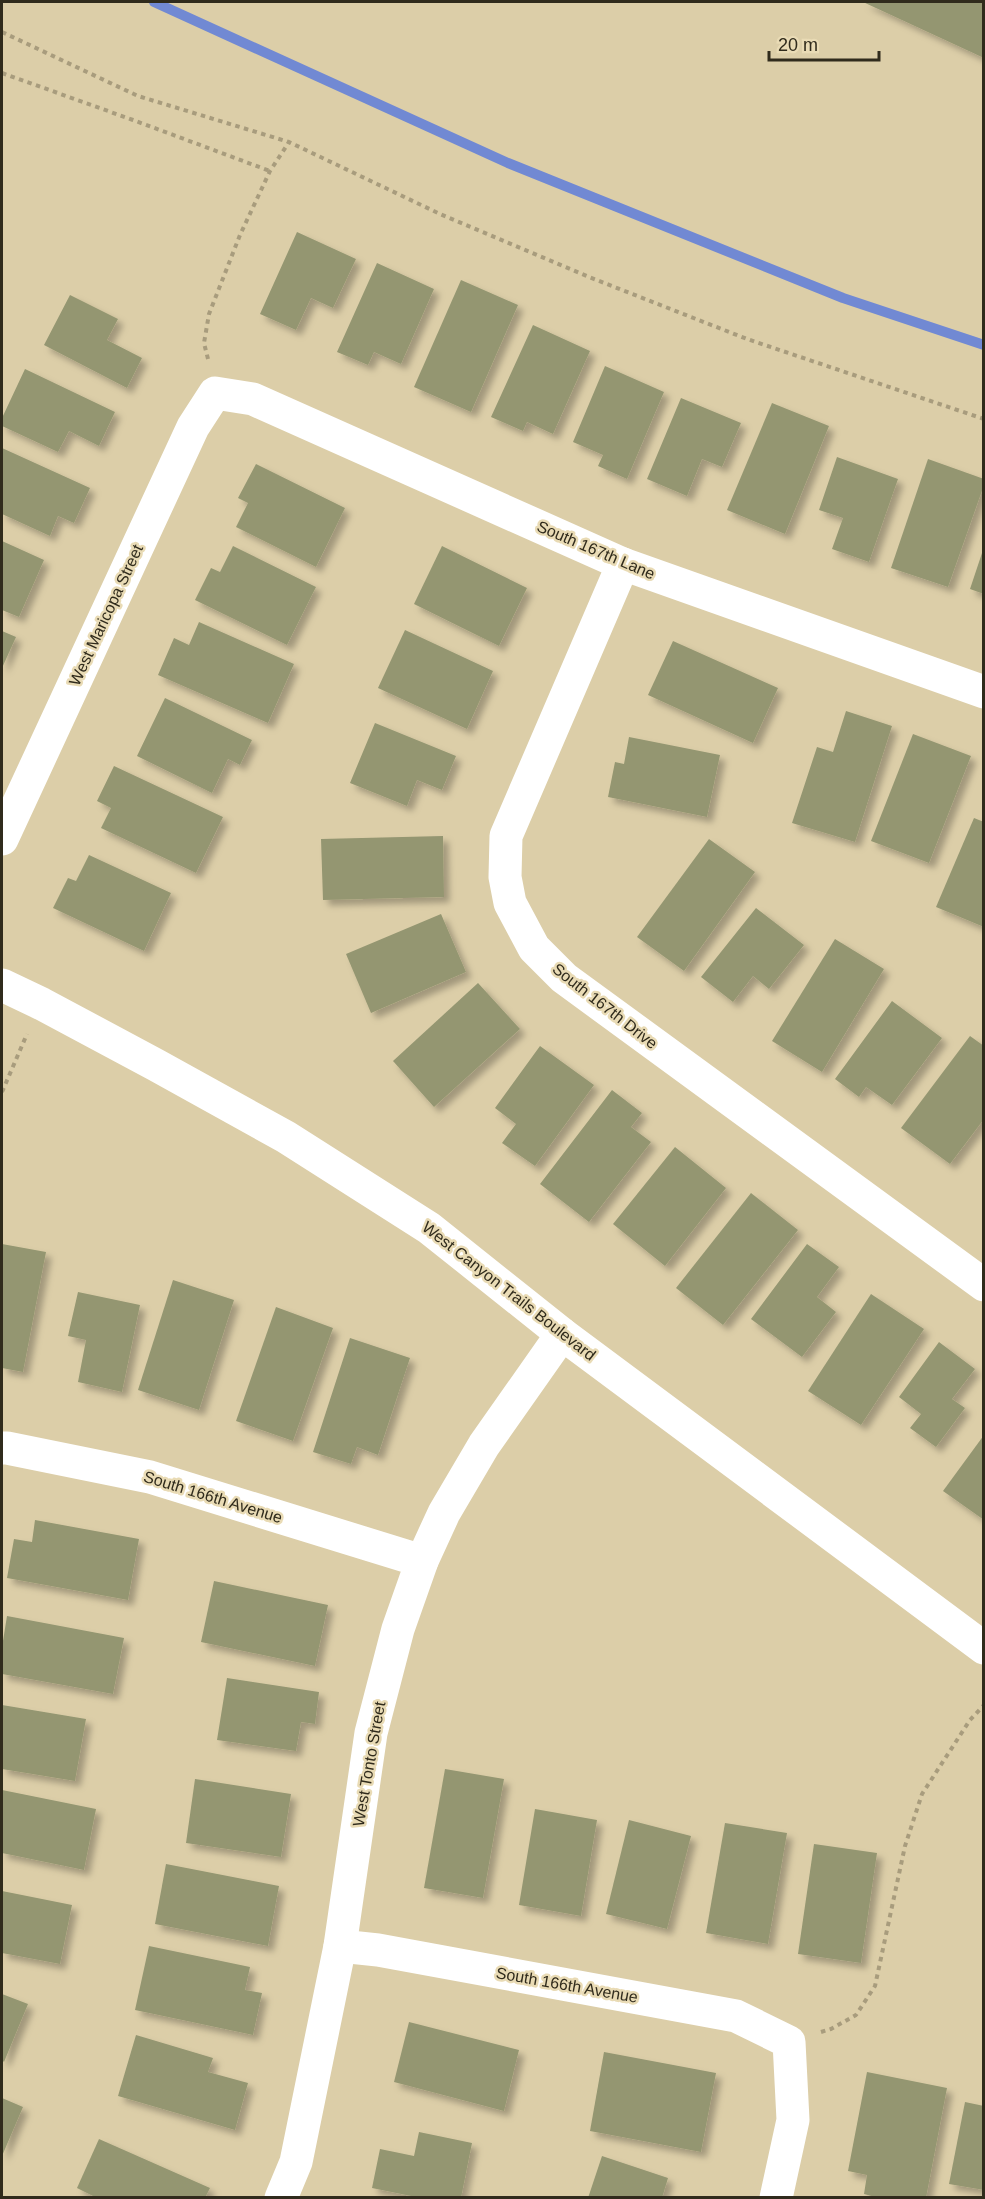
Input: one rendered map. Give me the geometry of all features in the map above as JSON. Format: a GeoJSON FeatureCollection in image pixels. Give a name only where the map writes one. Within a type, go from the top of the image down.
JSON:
{"type":"FeatureCollection","features":[{"type":"Feature","properties":{"kind":"street","name":"South 167th Lane"},"geometry":{"type":"LineString","coordinates":[[215,393],[253,399],[623,564],[984,692]]}},
{"type":"Feature","properties":{"kind":"street","name":"West Maricopa Street"},"geometry":{"type":"LineString","coordinates":[[2,839],[193,427],[215,393]]}},
{"type":"Feature","properties":{"kind":"street","name":"South 167th Drive"},"geometry":{"type":"LineString","coordinates":[[623,564],[506,836],[505,877],[510,903],[534,948],[564,978],[984,1286]]}},
{"type":"Feature","properties":{"kind":"street","name":"West Canyon Trails Boulevard"},"geometry":{"type":"LineString","coordinates":[[2,985],[42,1004],[286,1137],[429,1228],[562,1334],[984,1648]]}},
{"type":"Feature","properties":{"kind":"street","name":"West Tonto Street"},"geometry":{"type":"LineString","coordinates":[[281,2198],[296,2162],[340,1946],[371,1733],[398,1629],[422,1561],[444,1513],[484,1445],[562,1334]]}},
{"type":"Feature","properties":{"kind":"street","name":"South 166th Avenue"},"geometry":{"type":"LineString","coordinates":[[2,1448],[150,1477],[422,1561]]}},
{"type":"Feature","properties":{"kind":"street","name":"South 166th Avenue"},"geometry":{"type":"LineString","coordinates":[[340,1946],[378,1950],[736,2016],[789,2042]]}},
{"type":"Feature","properties":{"kind":"street"},"geometry":{"type":"LineString","coordinates":[[776,2198],[793,2120],[789,2042]]}},
{"type":"Feature","properties":{"kind":"path"},"geometry":{"type":"LineString","coordinates":[[2,32],[138,96],[289,142],[440,214],[600,282],[747,339],[984,419]]}},
{"type":"Feature","properties":{"kind":"path"},"geometry":{"type":"LineString","coordinates":[[2,73],[270,171]]}},
{"type":"Feature","properties":{"kind":"path"},"geometry":{"type":"LineString","coordinates":[[215,393],[204,343],[209,314],[240,235],[270,171],[289,142]]}},
{"type":"Feature","properties":{"kind":"path"},"geometry":{"type":"LineString","coordinates":[[2,1092],[42,1004]]}},
{"type":"Feature","properties":{"kind":"path"},"geometry":{"type":"LineString","coordinates":[[789,2042],[831,2029],[856,2015],[875,1986],[905,1846],[922,1794],[970,1720],[984,1705]]}},
{"type":"Feature","properties":{"kind":"building"},"geometry":{"type":"Polygon","coordinates":[[[863,2],[984,2],[984,58],[863,2]]]}},
{"type":"Feature","properties":{"kind":"building"},"geometry":{"type":"Polygon","coordinates":[[[297,232],[356,259],[333,308],[311,298],[296,330],[260,314],[297,232]]]}},
{"type":"Feature","properties":{"kind":"building"},"geometry":{"type":"Polygon","coordinates":[[[377,263],[434,289],[401,364],[374,352],[368,365],[337,352],[377,263]]]}},
{"type":"Feature","properties":{"kind":"building"},"geometry":{"type":"Polygon","coordinates":[[[461,280],[518,305],[471,412],[414,387],[461,280]]]}},
{"type":"Feature","properties":{"kind":"building"},"geometry":{"type":"Polygon","coordinates":[[[70,295],[118,319],[107,340],[142,358],[127,388],[44,345],[70,295]]]}},
{"type":"Feature","properties":{"kind":"building"},"geometry":{"type":"Polygon","coordinates":[[[533,325],[590,351],[553,434],[527,422],[523,431],[491,417],[533,325]]]}},
{"type":"Feature","properties":{"kind":"building"},"geometry":{"type":"Polygon","coordinates":[[[605,366],[664,392],[627,479],[598,466],[603,455],[573,442],[605,366]]]}},
{"type":"Feature","properties":{"kind":"building"},"geometry":{"type":"Polygon","coordinates":[[[25,369],[115,412],[99,446],[69,431],[58,452],[2,426],[2,418],[25,369]]]}},
{"type":"Feature","properties":{"kind":"building"},"geometry":{"type":"Polygon","coordinates":[[[681,398],[741,423],[722,467],[702,459],[687,496],[647,479],[681,398]]]}},
{"type":"Feature","properties":{"kind":"building"},"geometry":{"type":"Polygon","coordinates":[[[772,403],[829,426],[785,534],[727,510],[772,403]]]}},
{"type":"Feature","properties":{"kind":"building"},"geometry":{"type":"Polygon","coordinates":[[[2,448],[90,488],[74,523],[58,516],[50,536],[2,514],[2,448]]]}},
{"type":"Feature","properties":{"kind":"building"},"geometry":{"type":"Polygon","coordinates":[[[837,457],[898,479],[869,562],[832,549],[843,518],[819,510],[837,457]]]}},
{"type":"Feature","properties":{"kind":"building"},"geometry":{"type":"Polygon","coordinates":[[[928,459],[984,479],[984,485],[948,587],[891,568],[928,459]]]}},
{"type":"Feature","properties":{"kind":"building"},"geometry":{"type":"Polygon","coordinates":[[[256,464],[345,508],[316,567],[236,527],[248,503],[238,498],[256,464]]]}},
{"type":"Feature","properties":{"kind":"building"},"geometry":{"type":"Polygon","coordinates":[[[2,541],[44,560],[19,617],[2,610],[2,541]]]}},
{"type":"Feature","properties":{"kind":"building"},"geometry":{"type":"Polygon","coordinates":[[[233,546],[316,587],[287,645],[195,600],[211,568],[220,572],[233,546]]]}},
{"type":"Feature","properties":{"kind":"building"},"geometry":{"type":"Polygon","coordinates":[[[442,546],[527,588],[499,646],[414,604],[442,546]]]}},
{"type":"Feature","properties":{"kind":"building"},"geometry":{"type":"Polygon","coordinates":[[[984,550],[984,594],[970,589],[984,550]]]}},
{"type":"Feature","properties":{"kind":"building"},"geometry":{"type":"Polygon","coordinates":[[[199,622],[294,664],[268,723],[158,675],[174,638],[189,645],[199,622]]]}},
{"type":"Feature","properties":{"kind":"building"},"geometry":{"type":"Polygon","coordinates":[[[405,630],[493,671],[467,729],[378,688],[405,630]]]}},
{"type":"Feature","properties":{"kind":"building"},"geometry":{"type":"Polygon","coordinates":[[[2,631],[16,637],[2,668],[2,631]]]}},
{"type":"Feature","properties":{"kind":"building"},"geometry":{"type":"Polygon","coordinates":[[[673,641],[778,688],[753,743],[648,695],[673,641]]]}},
{"type":"Feature","properties":{"kind":"building"},"geometry":{"type":"Polygon","coordinates":[[[165,698],[252,740],[240,765],[228,759],[212,793],[137,756],[165,698]]]}},
{"type":"Feature","properties":{"kind":"building"},"geometry":{"type":"Polygon","coordinates":[[[846,711],[892,726],[855,842],[792,823],[817,747],[833,752],[846,711]]]}},
{"type":"Feature","properties":{"kind":"building"},"geometry":{"type":"Polygon","coordinates":[[[375,723],[456,756],[442,790],[417,780],[407,806],[350,783],[375,723]]]}},
{"type":"Feature","properties":{"kind":"building"},"geometry":{"type":"Polygon","coordinates":[[[913,734],[971,756],[929,863],[871,841],[913,734]]]}},
{"type":"Feature","properties":{"kind":"building"},"geometry":{"type":"Polygon","coordinates":[[[629,737],[720,755],[707,817],[608,797],[615,762],[624,764],[629,737]]]}},
{"type":"Feature","properties":{"kind":"building"},"geometry":{"type":"Polygon","coordinates":[[[114,766],[223,817],[196,873],[101,828],[111,808],[97,801],[114,766]]]}},
{"type":"Feature","properties":{"kind":"building"},"geometry":{"type":"Polygon","coordinates":[[[974,818],[984,822],[984,927],[936,907],[974,818]]]}},
{"type":"Feature","properties":{"kind":"building"},"geometry":{"type":"Polygon","coordinates":[[[443,836],[444,897],[323,900],[321,839],[443,836]]]}},
{"type":"Feature","properties":{"kind":"building"},"geometry":{"type":"Polygon","coordinates":[[[709,839],[755,872],[684,971],[637,937],[709,839]]]}},
{"type":"Feature","properties":{"kind":"building"},"geometry":{"type":"Polygon","coordinates":[[[89,855],[171,893],[144,951],[53,908],[68,878],[76,881],[89,855]]]}},
{"type":"Feature","properties":{"kind":"building"},"geometry":{"type":"Polygon","coordinates":[[[756,908],[804,945],[769,989],[753,976],[733,1002],[701,977],[756,908]]]}},
{"type":"Feature","properties":{"kind":"building"},"geometry":{"type":"Polygon","coordinates":[[[441,914],[466,972],[371,1013],[346,954],[441,914]]]}},
{"type":"Feature","properties":{"kind":"building"},"geometry":{"type":"Polygon","coordinates":[[[835,939],[884,969],[822,1072],[772,1041],[835,939]]]}},
{"type":"Feature","properties":{"kind":"building"},"geometry":{"type":"Polygon","coordinates":[[[478,983],[520,1029],[434,1107],[393,1061],[478,983]]]}},
{"type":"Feature","properties":{"kind":"building"},"geometry":{"type":"Polygon","coordinates":[[[892,1001],[942,1038],[892,1105],[866,1087],[859,1097],[835,1079],[892,1001]]]}},
{"type":"Feature","properties":{"kind":"building"},"geometry":{"type":"Polygon","coordinates":[[[970,1036],[984,1046],[984,1119],[950,1164],[901,1128],[970,1036]]]}},
{"type":"Feature","properties":{"kind":"building"},"geometry":{"type":"Polygon","coordinates":[[[540,1046],[594,1085],[535,1166],[502,1143],[516,1124],[495,1108],[540,1046]]]}},
{"type":"Feature","properties":{"kind":"building"},"geometry":{"type":"Polygon","coordinates":[[[612,1090],[642,1113],[631,1127],[651,1142],[589,1222],[540,1184],[612,1090]]]}},
{"type":"Feature","properties":{"kind":"building"},"geometry":{"type":"Polygon","coordinates":[[[675,1147],[726,1188],[665,1266],[613,1224],[675,1147]]]}},
{"type":"Feature","properties":{"kind":"building"},"geometry":{"type":"Polygon","coordinates":[[[751,1193],[798,1230],[723,1325],[676,1288],[751,1193]]]}},
{"type":"Feature","properties":{"kind":"building"},"geometry":{"type":"Polygon","coordinates":[[[2,1244],[46,1252],[23,1372],[2,1368],[2,1244]]]}},
{"type":"Feature","properties":{"kind":"building"},"geometry":{"type":"Polygon","coordinates":[[[807,1244],[839,1267],[817,1297],[836,1312],[802,1357],[751,1319],[807,1244]]]}},
{"type":"Feature","properties":{"kind":"building"},"geometry":{"type":"Polygon","coordinates":[[[173,1280],[234,1300],[199,1410],[138,1390],[173,1280]]]}},
{"type":"Feature","properties":{"kind":"building"},"geometry":{"type":"Polygon","coordinates":[[[78,1292],[140,1305],[122,1392],[78,1382],[86,1340],[68,1336],[78,1292]]]}},
{"type":"Feature","properties":{"kind":"building"},"geometry":{"type":"Polygon","coordinates":[[[871,1294],[924,1329],[861,1425],[808,1391],[871,1294]]]}},
{"type":"Feature","properties":{"kind":"building"},"geometry":{"type":"Polygon","coordinates":[[[276,1307],[333,1328],[293,1441],[236,1421],[276,1307]]]}},
{"type":"Feature","properties":{"kind":"building"},"geometry":{"type":"Polygon","coordinates":[[[350,1338],[410,1358],[378,1455],[357,1447],[351,1464],[313,1452],[350,1338]]]}},
{"type":"Feature","properties":{"kind":"building"},"geometry":{"type":"Polygon","coordinates":[[[939,1342],[975,1369],[952,1399],[965,1408],[936,1447],[910,1428],[921,1414],[899,1397],[939,1342]]]}},
{"type":"Feature","properties":{"kind":"building"},"geometry":{"type":"Polygon","coordinates":[[[984,1435],[984,1520],[943,1491],[984,1435]]]}},
{"type":"Feature","properties":{"kind":"building"},"geometry":{"type":"Polygon","coordinates":[[[35,1520],[139,1539],[128,1600],[7,1578],[14,1539],[32,1542],[35,1520]]]}},
{"type":"Feature","properties":{"kind":"building"},"geometry":{"type":"Polygon","coordinates":[[[214,1581],[328,1605],[315,1666],[201,1642],[214,1581]]]}},
{"type":"Feature","properties":{"kind":"building"},"geometry":{"type":"Polygon","coordinates":[[[7,1616],[124,1638],[113,1694],[2,1674],[2,1647],[7,1616]]]}},
{"type":"Feature","properties":{"kind":"building"},"geometry":{"type":"Polygon","coordinates":[[[227,1678],[319,1692],[315,1724],[301,1722],[296,1751],[217,1740],[227,1678]]]}},
{"type":"Feature","properties":{"kind":"building"},"geometry":{"type":"Polygon","coordinates":[[[2,1705],[86,1719],[75,1781],[2,1769],[2,1705]]]}},
{"type":"Feature","properties":{"kind":"building"},"geometry":{"type":"Polygon","coordinates":[[[445,1769],[504,1779],[483,1898],[424,1888],[445,1769]]]}},
{"type":"Feature","properties":{"kind":"building"},"geometry":{"type":"Polygon","coordinates":[[[195,1779],[291,1794],[281,1857],[186,1843],[195,1779]]]}},
{"type":"Feature","properties":{"kind":"building"},"geometry":{"type":"Polygon","coordinates":[[[2,1790],[96,1809],[84,1870],[2,1853],[2,1790]]]}},
{"type":"Feature","properties":{"kind":"building"},"geometry":{"type":"Polygon","coordinates":[[[535,1809],[597,1820],[581,1916],[519,1905],[535,1809]]]}},
{"type":"Feature","properties":{"kind":"building"},"geometry":{"type":"Polygon","coordinates":[[[629,1820],[691,1836],[667,1929],[606,1914],[629,1820]]]}},
{"type":"Feature","properties":{"kind":"building"},"geometry":{"type":"Polygon","coordinates":[[[725,1823],[787,1833],[768,1944],[706,1933],[725,1823]]]}},
{"type":"Feature","properties":{"kind":"building"},"geometry":{"type":"Polygon","coordinates":[[[814,1844],[877,1853],[861,1963],[798,1954],[814,1844]]]}},
{"type":"Feature","properties":{"kind":"building"},"geometry":{"type":"Polygon","coordinates":[[[166,1864],[279,1886],[268,1946],[155,1924],[166,1864]]]}},
{"type":"Feature","properties":{"kind":"building"},"geometry":{"type":"Polygon","coordinates":[[[2,1891],[72,1905],[60,1964],[2,1953],[2,1891]]]}},
{"type":"Feature","properties":{"kind":"building"},"geometry":{"type":"Polygon","coordinates":[[[149,1946],[250,1967],[245,1990],[262,1993],[253,2035],[135,2010],[149,1946]]]}},
{"type":"Feature","properties":{"kind":"building"},"geometry":{"type":"Polygon","coordinates":[[[2,1994],[28,2004],[4,2062],[2,2060],[2,1994]]]}},
{"type":"Feature","properties":{"kind":"building"},"geometry":{"type":"Polygon","coordinates":[[[409,2022],[519,2050],[504,2111],[394,2082],[409,2022]]]}},
{"type":"Feature","properties":{"kind":"building"},"geometry":{"type":"Polygon","coordinates":[[[136,2035],[213,2058],[208,2072],[248,2083],[235,2130],[118,2096],[136,2035]]]}},
{"type":"Feature","properties":{"kind":"building"},"geometry":{"type":"Polygon","coordinates":[[[604,2052],[716,2073],[701,2152],[590,2131],[604,2052]]]}},
{"type":"Feature","properties":{"kind":"building"},"geometry":{"type":"Polygon","coordinates":[[[867,2072],[947,2088],[926,2198],[879,2198],[864,2194],[867,2175],[848,2171],[867,2072]]]}},
{"type":"Feature","properties":{"kind":"building"},"geometry":{"type":"Polygon","coordinates":[[[2,2098],[23,2107],[2,2156],[2,2098]]]}},
{"type":"Feature","properties":{"kind":"building"},"geometry":{"type":"Polygon","coordinates":[[[965,2102],[984,2106],[984,2190],[949,2184],[965,2102]]]}},
{"type":"Feature","properties":{"kind":"building"},"geometry":{"type":"Polygon","coordinates":[[[419,2132],[472,2143],[461,2198],[421,2198],[372,2188],[380,2149],[414,2156],[419,2132]]]}},
{"type":"Feature","properties":{"kind":"building"},"geometry":{"type":"Polygon","coordinates":[[[99,2139],[210,2188],[205,2198],[97,2198],[77,2188],[99,2139]]]}},
{"type":"Feature","properties":{"kind":"building"},"geometry":{"type":"Polygon","coordinates":[[[602,2156],[668,2178],[662,2198],[588,2198],[602,2156]]]}},
{"type":"Feature","properties":{"kind":"waterway"},"geometry":{"type":"LineString","coordinates":[[154,2],[508,163],[843,298],[984,345]]}}]}
